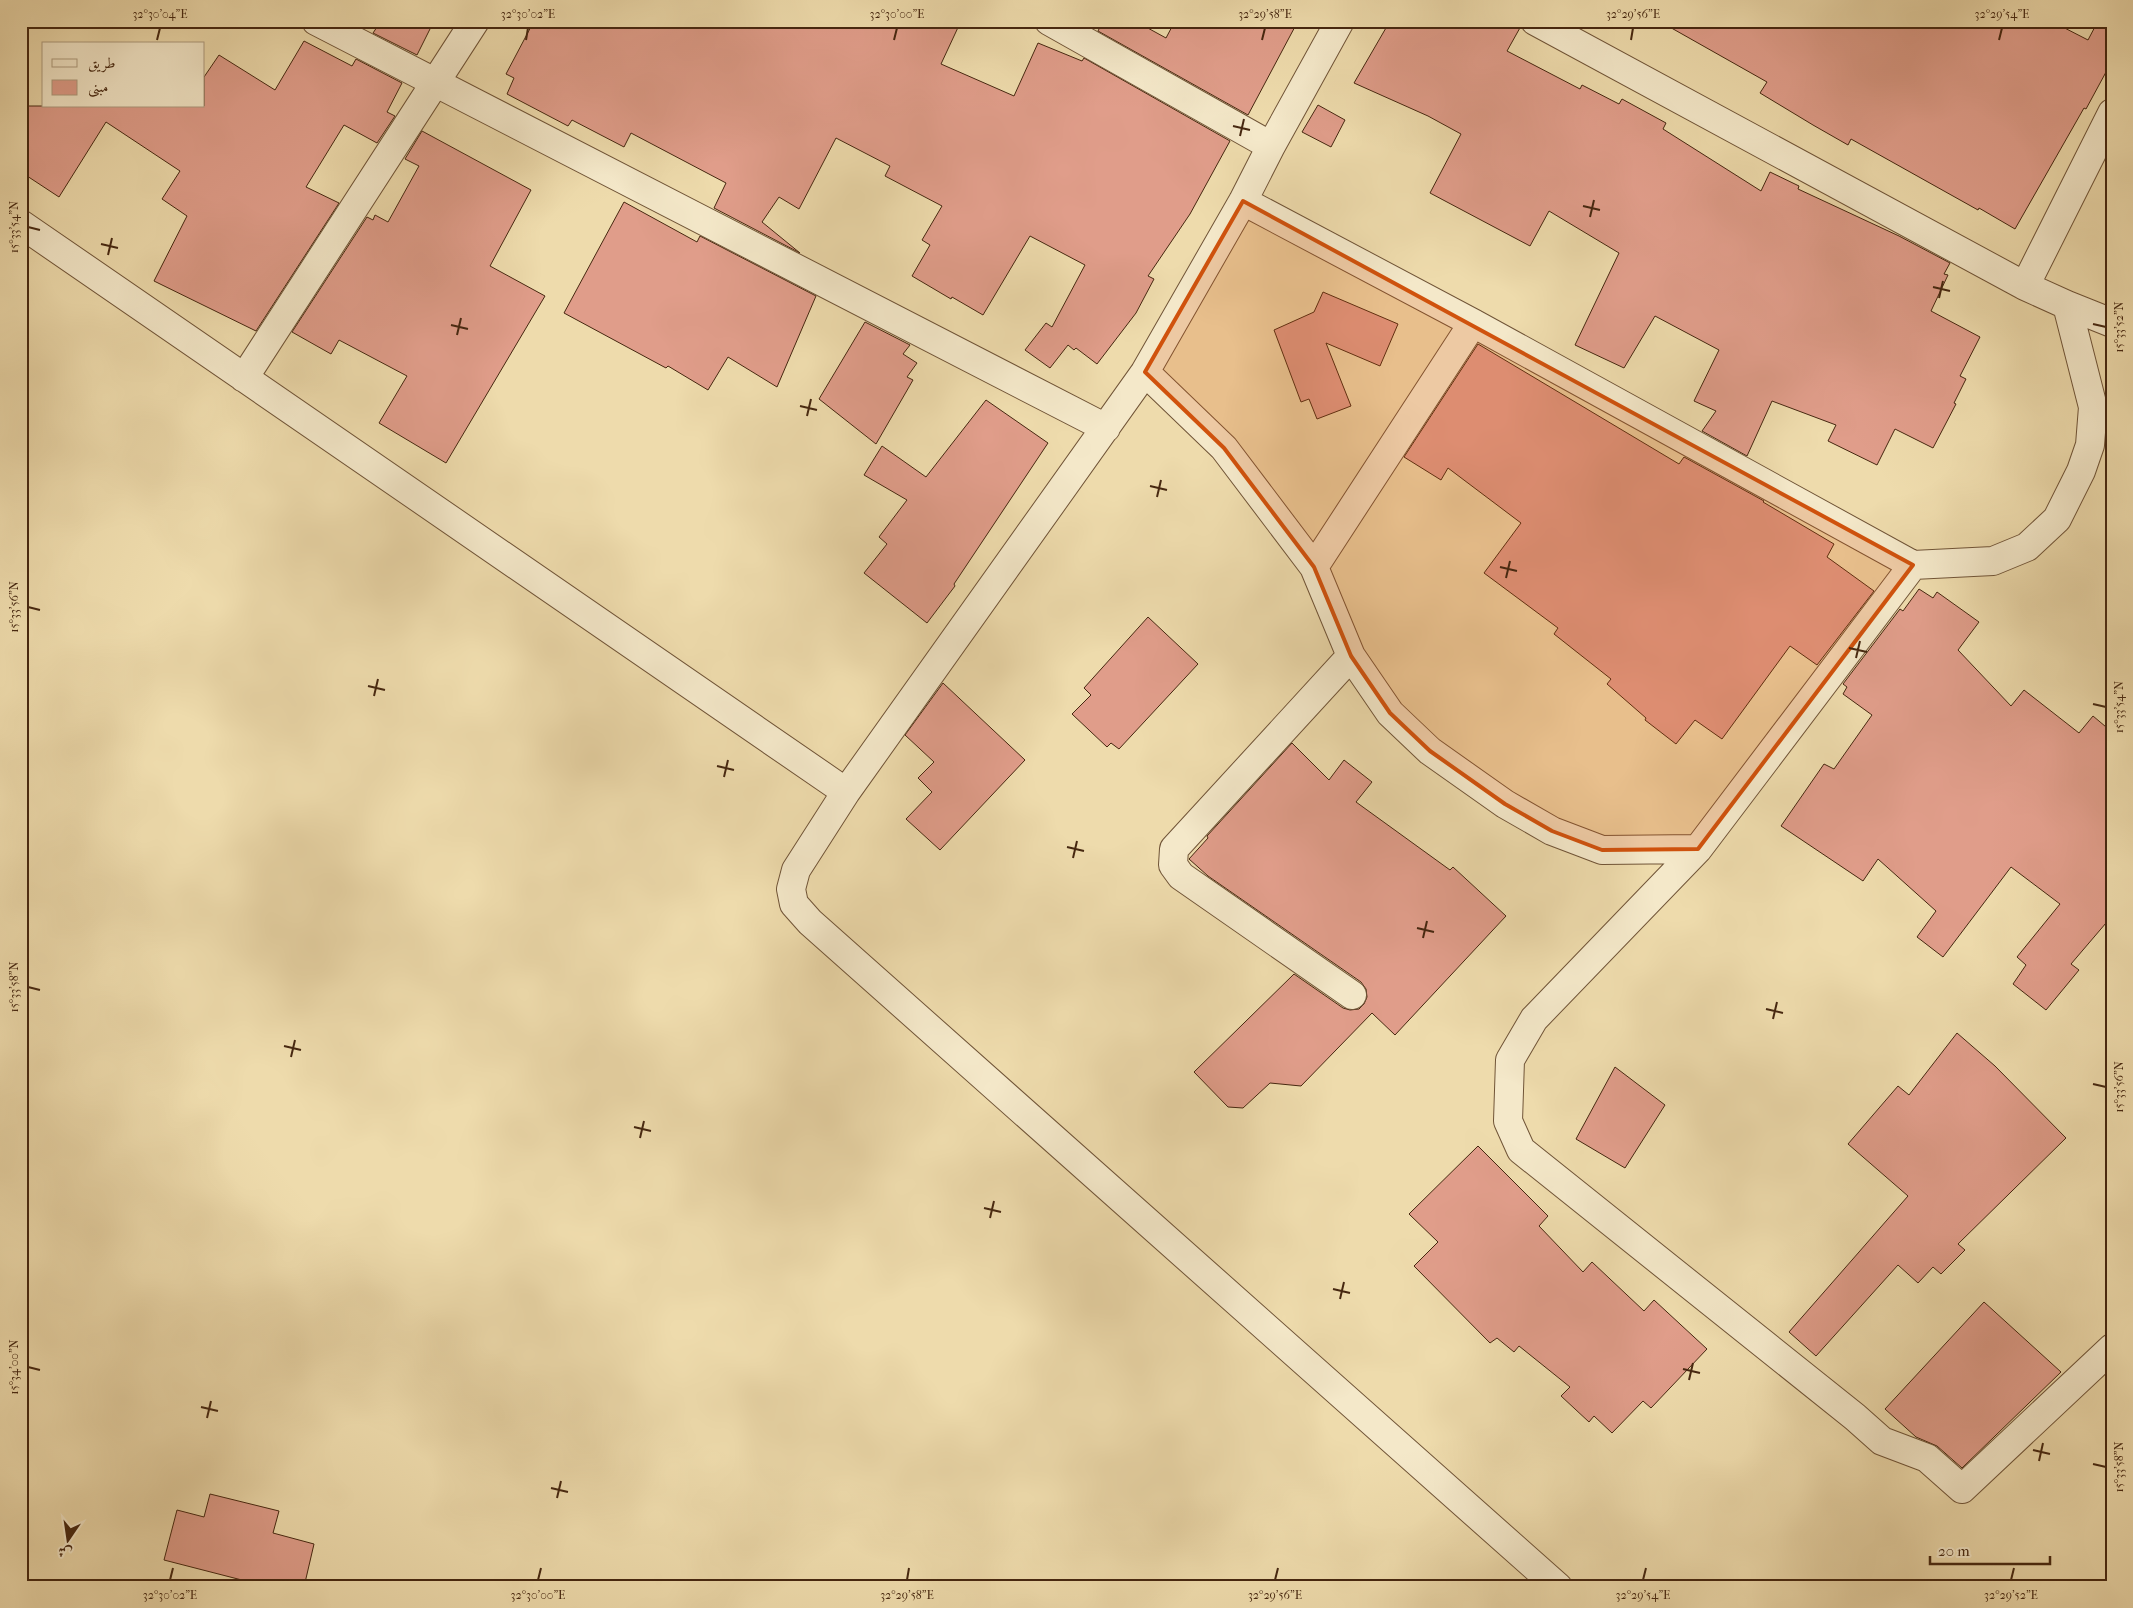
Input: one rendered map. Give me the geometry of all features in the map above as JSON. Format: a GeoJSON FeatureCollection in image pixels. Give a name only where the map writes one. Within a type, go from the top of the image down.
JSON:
{"type":"FeatureCollection","features":[{"type":"Feature","properties":{"kind":"street"},"geometry":{"type":"LineString","coordinates":[[316,21],[1106,428]]}},
{"type":"Feature","properties":{"kind":"street"},"geometry":{"type":"LineString","coordinates":[[244,378],[474,21]]}},
{"type":"Feature","properties":{"kind":"street"},"geometry":{"type":"LineString","coordinates":[[1049,21],[1271,146]]}},
{"type":"Feature","properties":{"kind":"street"},"geometry":{"type":"LineString","coordinates":[[1340,21],[1271,146],[1243,202],[1145,372],[846,792],[796,870],[791,889],[794,904],[810,922],[1558,1587]]}},
{"type":"Feature","properties":{"kind":"street"},"geometry":{"type":"LineString","coordinates":[[1535,21],[2025,286],[2067,306],[2112,323]]}},
{"type":"Feature","properties":{"kind":"street"},"geometry":{"type":"LineString","coordinates":[[2025,286],[2112,114]]}},
{"type":"Feature","properties":{"kind":"street"},"geometry":{"type":"LineString","coordinates":[[1243,202],[1473,323],[1913,565],[1993,561],[2027,547],[2057,519],[2090,445],[2093,407],[2067,306]]}},
{"type":"Feature","properties":{"kind":"street"},"geometry":{"type":"LineString","coordinates":[[21,224],[846,792]]}},
{"type":"Feature","properties":{"kind":"street"},"geometry":{"type":"LineString","coordinates":[[1314,567],[1473,323]]}},
{"type":"Feature","properties":{"kind":"street"},"geometry":{"type":"LineString","coordinates":[[1145,372],[1224,448],[1314,567],[1351,656],[1390,713],[1430,751],[1505,804],[1552,831],[1602,850],[1698,849]]}},
{"type":"Feature","properties":{"kind":"street"},"geometry":{"type":"LineString","coordinates":[[1913,565],[1698,849],[1534,1019],[1510,1060],[1508,1121],[1521,1150],[1855,1417],[1882,1441],[1927,1458],[1962,1489],[2112,1348]]}},
{"type":"Feature","properties":{"kind":"street"},"geometry":{"type":"LineString","coordinates":[[1351,656],[1174,849],[1173,865],[1181,876],[1352,995]]}},
{"type":"Feature","properties":{"kind":"highlighted area"},"geometry":{"type":"Polygon","coordinates":[[[1243,201],[1913,565],[1698,849],[1602,850],[1552,831],[1505,804],[1430,751],[1390,713],[1351,656],[1314,567],[1224,448],[1145,372],[1243,201]]]}},
{"type":"Feature","properties":{"kind":"building"},"geometry":{"type":"Polygon","coordinates":[[[381,21],[434,21],[417,55],[373,33],[381,21]]]}},
{"type":"Feature","properties":{"kind":"building"},"geometry":{"type":"Polygon","coordinates":[[[534,21],[961,21],[941,64],[1014,96],[1038,43],[1082,61],[1084,58],[1230,141],[1190,214],[1148,276],[1154,279],[1136,313],[1097,364],[1076,348],[1074,350],[1068,345],[1050,368],[1025,350],[1046,323],[1052,327],[1085,265],[1030,236],[983,315],[952,297],[951,299],[912,276],[930,245],[922,240],[942,206],[885,176],[890,166],[836,138],[799,209],[779,197],[762,222],[800,253],[714,208],[726,183],[631,133],[624,147],[572,120],[568,126],[507,94],[514,78],[506,74],[534,21]]]}},
{"type":"Feature","properties":{"kind":"building"},"geometry":{"type":"Polygon","coordinates":[[[1103,21],[1135,21],[1166,38],[1175,21],[1298,21],[1248,115],[1098,31],[1103,21]]]}},
{"type":"Feature","properties":{"kind":"building"},"geometry":{"type":"Polygon","coordinates":[[[1390,21],[1519,21],[1521,26],[1507,51],[1580,89],[1582,85],[1619,104],[1622,99],[1666,123],[1663,129],[1761,191],[1770,172],[1799,186],[1798,189],[1899,236],[1950,263],[1944,274],[1948,275],[1931,311],[1980,337],[1960,376],[1966,379],[1954,403],[1956,404],[1933,448],[1895,429],[1877,465],[1828,441],[1836,425],[1772,401],[1747,456],[1702,431],[1716,411],[1694,401],[1719,350],[1655,316],[1624,368],[1575,345],[1619,253],[1549,211],[1530,246],[1430,193],[1461,134],[1428,116],[1354,83],[1390,21]]]}},
{"type":"Feature","properties":{"kind":"building"},"geometry":{"type":"Polygon","coordinates":[[[1659,21],[2051,21],[2088,40],[2098,21],[2112,21],[2112,61],[2015,229],[1851,139],[1848,145],[1813,125],[1760,93],[1767,82],[1659,21]]]}},
{"type":"Feature","properties":{"kind":"building"},"geometry":{"type":"Polygon","coordinates":[[[304,41],[352,66],[356,59],[402,83],[387,112],[395,116],[377,143],[344,125],[306,187],[339,203],[256,331],[154,281],[187,216],[162,199],[180,171],[106,122],[59,197],[21,172],[21,106],[42,106],[42,108],[205,108],[205,76],[219,55],[275,90],[304,41]]]}},
{"type":"Feature","properties":{"kind":"building"},"geometry":{"type":"Polygon","coordinates":[[[1318,105],[1345,120],[1331,147],[1302,132],[1318,105]]]}},
{"type":"Feature","properties":{"kind":"building"},"geometry":{"type":"Polygon","coordinates":[[[422,131],[531,190],[490,266],[545,296],[446,463],[379,423],[407,376],[339,340],[331,354],[292,332],[367,217],[373,220],[375,215],[388,222],[419,166],[405,159],[422,131]]]}},
{"type":"Feature","properties":{"kind":"building"},"geometry":{"type":"Polygon","coordinates":[[[624,202],[697,242],[700,236],[816,296],[777,387],[728,357],[708,390],[668,366],[666,368],[564,313],[624,202]]]}},
{"type":"Feature","properties":{"kind":"building"},"geometry":{"type":"Polygon","coordinates":[[[1323,292],[1398,324],[1380,366],[1326,343],[1351,406],[1317,419],[1309,399],[1301,402],[1274,330],[1314,312],[1323,292]]]}},
{"type":"Feature","properties":{"kind":"building"},"geometry":{"type":"Polygon","coordinates":[[[865,322],[910,345],[903,354],[917,363],[907,377],[913,380],[876,444],[819,399],[865,322]]]}},
{"type":"Feature","properties":{"kind":"building"},"geometry":{"type":"Polygon","coordinates":[[[1478,344],[1679,464],[1684,457],[1764,501],[1834,544],[1827,557],[1874,591],[1817,665],[1790,646],[1722,739],[1695,720],[1676,744],[1645,720],[1646,718],[1607,684],[1611,679],[1554,634],[1558,628],[1484,573],[1521,523],[1448,468],[1441,480],[1404,457],[1478,344]]]}},
{"type":"Feature","properties":{"kind":"building"},"geometry":{"type":"Polygon","coordinates":[[[986,400],[1048,443],[954,584],[955,586],[927,623],[864,573],[887,544],[879,537],[907,500],[864,475],[882,446],[926,477],[986,400]]]}},
{"type":"Feature","properties":{"kind":"building"},"geometry":{"type":"Polygon","coordinates":[[[1919,589],[1933,598],[1937,592],[1979,622],[1958,650],[2011,706],[2024,690],[2079,733],[2093,716],[2112,732],[2112,916],[2071,964],[2079,970],[2046,1010],[2013,984],[2026,965],[2017,957],[2060,904],[2011,867],[1943,957],[1917,937],[1936,911],[1878,859],[1863,881],[1781,826],[1824,764],[1834,769],[1872,715],[1843,694],[1847,687],[1843,684],[1900,609],[1903,611],[1919,589]]]}},
{"type":"Feature","properties":{"kind":"building"},"geometry":{"type":"Polygon","coordinates":[[[1148,617],[1198,664],[1119,749],[1111,743],[1107,747],[1072,714],[1091,695],[1084,688],[1148,617]]]}},
{"type":"Feature","properties":{"kind":"building"},"geometry":{"type":"Polygon","coordinates":[[[943,683],[1025,760],[940,850],[906,819],[932,792],[918,778],[934,762],[905,735],[943,683]]]}},
{"type":"Feature","properties":{"kind":"building"},"geometry":{"type":"Polygon","coordinates":[[[1292,743],[1329,780],[1344,760],[1372,782],[1356,802],[1450,870],[1453,867],[1506,916],[1395,1035],[1372,1013],[1301,1086],[1270,1083],[1243,1108],[1228,1107],[1194,1072],[1294,974],[1343,1008],[1350,1010],[1359,1009],[1367,997],[1366,989],[1361,982],[1208,876],[1189,859],[1208,838],[1207,836],[1292,743]]]}},
{"type":"Feature","properties":{"kind":"building"},"geometry":{"type":"Polygon","coordinates":[[[1957,1033],[1995,1066],[2066,1138],[1958,1244],[1965,1250],[1941,1274],[1933,1267],[1918,1283],[1898,1265],[1816,1356],[1789,1332],[1908,1196],[1848,1144],[1898,1086],[1909,1095],[1957,1033]]]}},
{"type":"Feature","properties":{"kind":"building"},"geometry":{"type":"Polygon","coordinates":[[[1615,1067],[1665,1105],[1625,1168],[1576,1139],[1615,1067]]]}},
{"type":"Feature","properties":{"kind":"building"},"geometry":{"type":"Polygon","coordinates":[[[1478,1146],[1548,1216],[1539,1226],[1583,1272],[1592,1262],[1644,1311],[1654,1300],[1707,1349],[1651,1408],[1643,1401],[1612,1433],[1594,1416],[1589,1422],[1561,1396],[1570,1387],[1519,1346],[1514,1352],[1497,1338],[1490,1343],[1414,1266],[1438,1242],[1409,1214],[1478,1146]]]}},
{"type":"Feature","properties":{"kind":"building"},"geometry":{"type":"Polygon","coordinates":[[[1984,1302],[2061,1372],[1962,1468],[1937,1446],[1916,1437],[1885,1409],[1984,1302]]]}},
{"type":"Feature","properties":{"kind":"building"},"geometry":{"type":"Polygon","coordinates":[[[210,1494],[279,1511],[273,1533],[314,1544],[304,1587],[269,1587],[164,1560],[177,1510],[204,1517],[210,1494]]]}}]}
